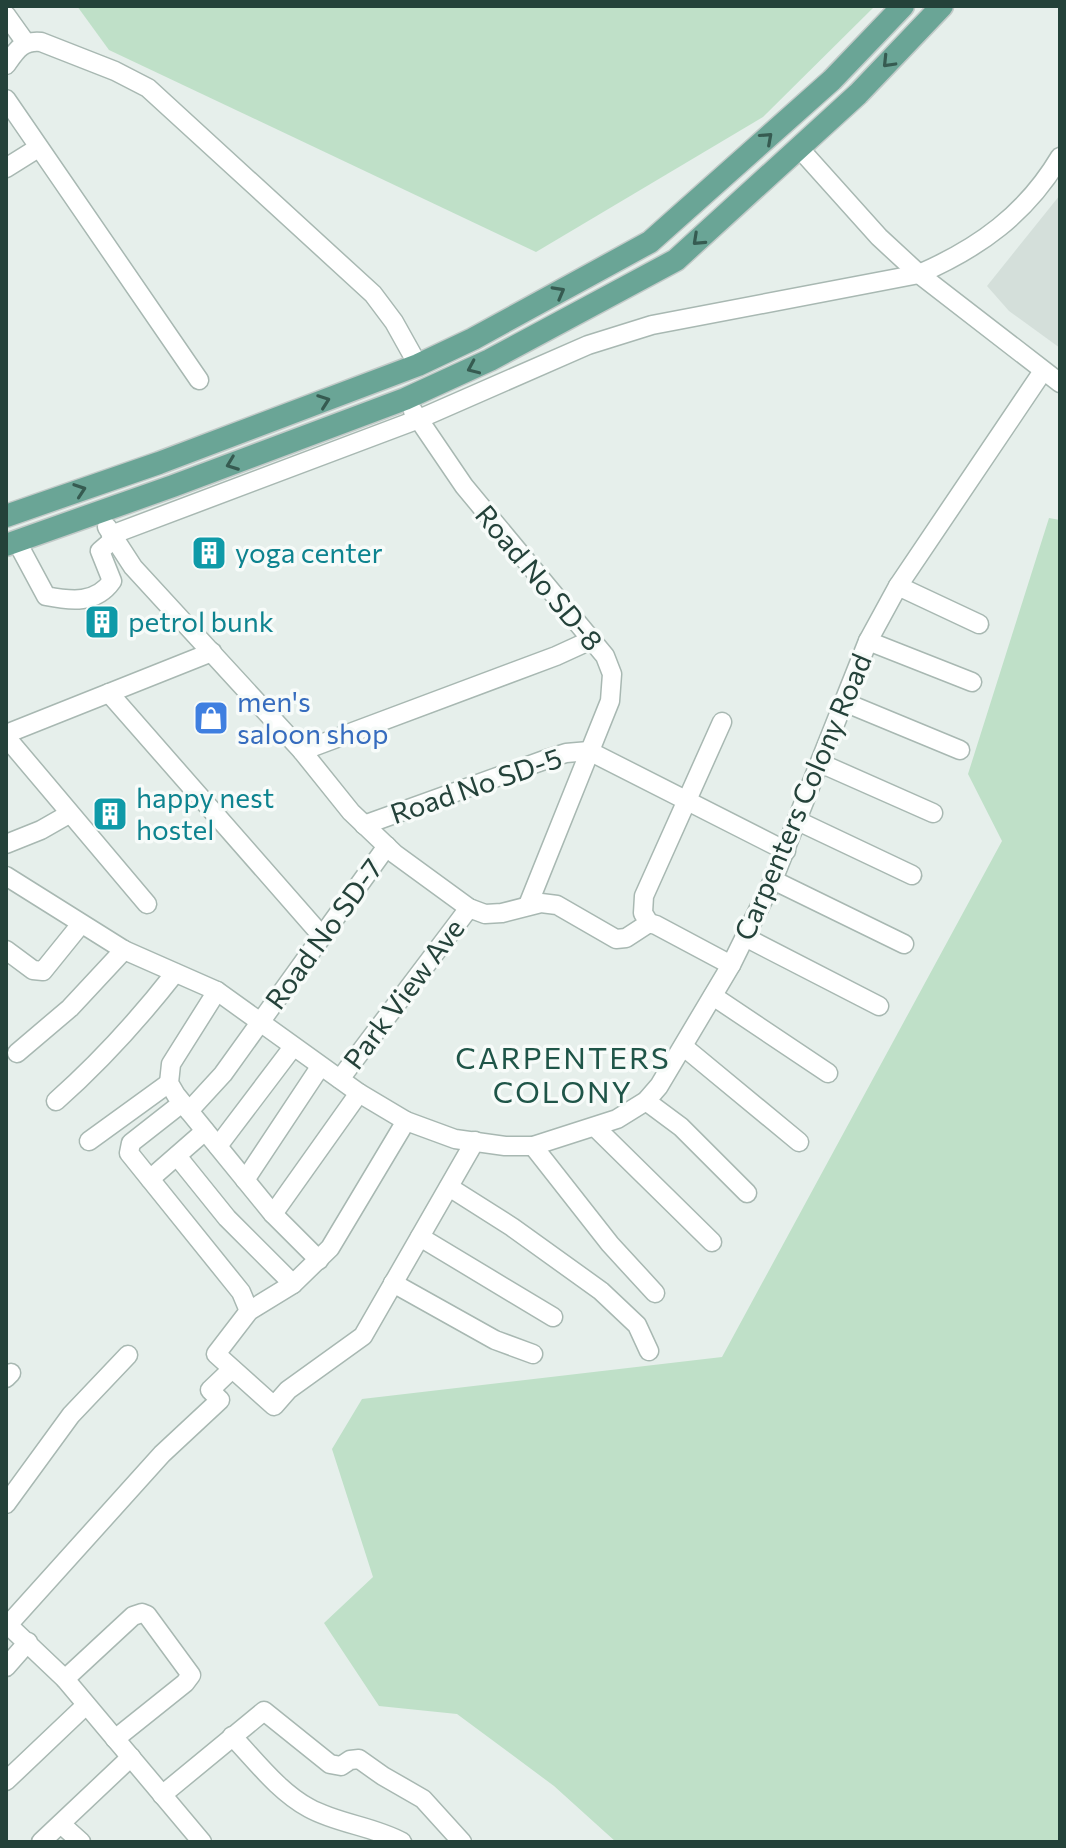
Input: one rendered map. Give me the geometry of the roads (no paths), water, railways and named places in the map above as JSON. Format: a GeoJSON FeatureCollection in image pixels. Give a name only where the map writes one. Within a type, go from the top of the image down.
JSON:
{"type":"FeatureCollection","features":[{"type":"Feature","properties":{"kind":"main road"},"geometry":{"type":"LineString","coordinates":[[6,516],[418,365],[473,339],[650,242],[832,80],[903,6]]}},
{"type":"Feature","properties":{"kind":"main road"},"geometry":{"type":"LineString","coordinates":[[12,544],[405,399],[490,360],[676,260],[858,94],[942,6]]}},
{"type":"Feature","properties":{"kind":"street"},"geometry":{"type":"LineString","coordinates":[[6,15],[26,43]]}},
{"type":"Feature","properties":{"kind":"street"},"geometry":{"type":"LineString","coordinates":[[6,65],[19,46],[41,42],[115,71],[148,88],[373,294],[394,322],[418,365]]}},
{"type":"Feature","properties":{"kind":"street"},"geometry":{"type":"LineString","coordinates":[[6,99],[199,380]]}},
{"type":"Feature","properties":{"kind":"street"},"geometry":{"type":"LineString","coordinates":[[6,168],[38,148]]}},
{"type":"Feature","properties":{"kind":"street"},"geometry":{"type":"LineString","coordinates":[[800,149],[879,237],[919,274],[1060,383]]}},
{"type":"Feature","properties":{"kind":"street"},"geometry":{"type":"LineString","coordinates":[[12,544],[46,596],[73,601],[89,598],[107,589],[112,581],[100,551],[112,537],[419,419],[588,345],[652,325],[919,274],[956,258],[982,242],[1036,194],[1060,157]]}},
{"type":"Feature","properties":{"kind":"street","name":"Carpenters Colony Road"},"geometry":{"type":"LineString","coordinates":[[6,876],[124,950],[217,991],[320,1067],[406,1121],[455,1139],[533,1146],[617,1119],[646,1101],[659,1086],[731,965],[786,851],[868,641],[898,586],[1043,371]]}},
{"type":"Feature","properties":{"kind":"street","name":"Road No SD-8"},"geometry":{"type":"LineString","coordinates":[[405,399],[473,498],[609,664],[613,686],[610,701],[528,905]]}},
{"type":"Feature","properties":{"kind":"street"},"geometry":{"type":"LineString","coordinates":[[98,511],[133,567],[302,751],[364,825],[428,880],[469,908],[485,914],[541,903],[557,905],[616,939],[626,938],[649,923]]}},
{"type":"Feature","properties":{"kind":"street"},"geometry":{"type":"LineString","coordinates":[[898,586],[979,624]]}},
{"type":"Feature","properties":{"kind":"street"},"geometry":{"type":"LineString","coordinates":[[302,751],[541,662],[591,640]]}},
{"type":"Feature","properties":{"kind":"street"},"geometry":{"type":"LineString","coordinates":[[868,641],[972,682]]}},
{"type":"Feature","properties":{"kind":"street"},"geometry":{"type":"LineString","coordinates":[[147,904],[6,736],[212,652]]}},
{"type":"Feature","properties":{"kind":"street"},"geometry":{"type":"LineString","coordinates":[[109,693],[322,936]]}},
{"type":"Feature","properties":{"kind":"street"},"geometry":{"type":"LineString","coordinates":[[844,702],[960,750]]}},
{"type":"Feature","properties":{"kind":"street"},"geometry":{"type":"LineString","coordinates":[[722,722],[644,896],[643,913],[649,923],[731,965]]}},
{"type":"Feature","properties":{"kind":"street"},"geometry":{"type":"LineString","coordinates":[[589,751],[786,851]]}},
{"type":"Feature","properties":{"kind":"street","name":"Road No SD-5"},"geometry":{"type":"LineString","coordinates":[[364,825],[550,758],[589,751]]}},
{"type":"Feature","properties":{"kind":"street"},"geometry":{"type":"LineString","coordinates":[[820,763],[933,813]]}},
{"type":"Feature","properties":{"kind":"street"},"geometry":{"type":"LineString","coordinates":[[6,844],[41,830],[69,814]]}},
{"type":"Feature","properties":{"kind":"street"},"geometry":{"type":"LineString","coordinates":[[798,821],[912,875]]}},
{"type":"Feature","properties":{"kind":"street","name":"Road No SD-7"},"geometry":{"type":"LineString","coordinates":[[150,1179],[132,1159],[128,1147],[186,1107],[223,1074],[387,846]]}},
{"type":"Feature","properties":{"kind":"street"},"geometry":{"type":"LineString","coordinates":[[773,880],[904,944]]}},
{"type":"Feature","properties":{"kind":"street","name":"Park View Ave"},"geometry":{"type":"LineString","coordinates":[[340,1079],[469,908]]}},
{"type":"Feature","properties":{"kind":"street"},"geometry":{"type":"LineString","coordinates":[[6,950],[33,970],[43,971],[81,924]]}},
{"type":"Feature","properties":{"kind":"street"},"geometry":{"type":"LineString","coordinates":[[745,937],[879,1006]]}},
{"type":"Feature","properties":{"kind":"street"},"geometry":{"type":"LineString","coordinates":[[17,1053],[70,1008],[124,950]]}},
{"type":"Feature","properties":{"kind":"street"},"geometry":{"type":"LineString","coordinates":[[56,1101],[126,1032],[175,973]]}},
{"type":"Feature","properties":{"kind":"street"},"geometry":{"type":"LineString","coordinates":[[217,991],[171,1064],[169,1083],[273,1214],[319,1260]]}},
{"type":"Feature","properties":{"kind":"street"},"geometry":{"type":"LineString","coordinates":[[713,996],[828,1073]]}},
{"type":"Feature","properties":{"kind":"street"},"geometry":{"type":"LineString","coordinates":[[218,1146],[293,1047]]}},
{"type":"Feature","properties":{"kind":"street"},"geometry":{"type":"LineString","coordinates":[[684,1047],[799,1142]]}},
{"type":"Feature","properties":{"kind":"street"},"geometry":{"type":"LineString","coordinates":[[245,1180],[320,1067]]}},
{"type":"Feature","properties":{"kind":"street"},"geometry":{"type":"LineString","coordinates":[[89,1141],[169,1083]]}},
{"type":"Feature","properties":{"kind":"street"},"geometry":{"type":"LineString","coordinates":[[273,1214],[359,1093]]}},
{"type":"Feature","properties":{"kind":"street"},"geometry":{"type":"LineString","coordinates":[[646,1101],[681,1127],[747,1193]]}},
{"type":"Feature","properties":{"kind":"street"},"geometry":{"type":"LineString","coordinates":[[406,1121],[330,1248],[293,1284],[249,1311],[216,1354],[274,1406],[288,1390],[358,1341],[475,1141]]}},
{"type":"Feature","properties":{"kind":"street"},"geometry":{"type":"LineString","coordinates":[[595,1127],[712,1242]]}},
{"type":"Feature","properties":{"kind":"street"},"geometry":{"type":"LineString","coordinates":[[205,1131],[150,1179],[241,1292],[249,1311]]}},
{"type":"Feature","properties":{"kind":"street"},"geometry":{"type":"LineString","coordinates":[[533,1146],[610,1244],[655,1293]]}},
{"type":"Feature","properties":{"kind":"street"},"geometry":{"type":"LineString","coordinates":[[177,1156],[227,1218],[293,1284]]}},
{"type":"Feature","properties":{"kind":"street"},"geometry":{"type":"LineString","coordinates":[[449,1187],[512,1227],[601,1291],[637,1325],[649,1351]]}},
{"type":"Feature","properties":{"kind":"street"},"geometry":{"type":"LineString","coordinates":[[420,1237],[553,1317]]}},
{"type":"Feature","properties":{"kind":"street"},"geometry":{"type":"LineString","coordinates":[[393,1283],[495,1340],[533,1354]]}},
{"type":"Feature","properties":{"kind":"street"},"geometry":{"type":"LineString","coordinates":[[6,1504],[71,1415],[128,1355]]}},
{"type":"Feature","properties":{"kind":"street"},"geometry":{"type":"LineString","coordinates":[[202,1842],[65,1679],[7,1624],[162,1454],[220,1400],[210,1390],[232,1369]]}},
{"type":"Feature","properties":{"kind":"street"},"geometry":{"type":"LineString","coordinates":[[65,1679],[133,1616],[147,1615],[191,1675],[115,1739]]}},
{"type":"Feature","properties":{"kind":"street"},"geometry":{"type":"LineString","coordinates":[[6,1667],[28,1642]]}},
{"type":"Feature","properties":{"kind":"street"},"geometry":{"type":"LineString","coordinates":[[6,1781],[86,1705]]}},
{"type":"Feature","properties":{"kind":"street"},"geometry":{"type":"LineString","coordinates":[[162,1795],[264,1711],[330,1764],[341,1766],[359,1759],[418,1794],[462,1842]]}},
{"type":"Feature","properties":{"kind":"street"},"geometry":{"type":"LineString","coordinates":[[232,1736],[273,1780],[307,1807],[402,1842]]}},
{"type":"Feature","properties":{"kind":"street"},"geometry":{"type":"LineString","coordinates":[[41,1842],[131,1757]]}},
{"type":"Feature","properties":{"kind":"street"},"geometry":{"type":"LineString","coordinates":[[61,1824],[81,1842]]}},
{"type":"Feature","properties":{"kind":"place","name":"yoga center"},"geometry":{"type":"Point","coordinates":[209,553]}},
{"type":"Feature","properties":{"kind":"place","name":"petrol bunk"},"geometry":{"type":"Point","coordinates":[102,622]}},
{"type":"Feature","properties":{"kind":"place","name":"men's saloon shop"},"geometry":{"type":"Point","coordinates":[211,718]}},
{"type":"Feature","properties":{"kind":"place","name":"happy nest hostel"},"geometry":{"type":"Point","coordinates":[110,814]}},
{"type":"Feature","properties":{"kind":"district","name":"CARPENTERS COLONY"},"geometry":{"type":"Point","coordinates":[563,1076]}}]}
